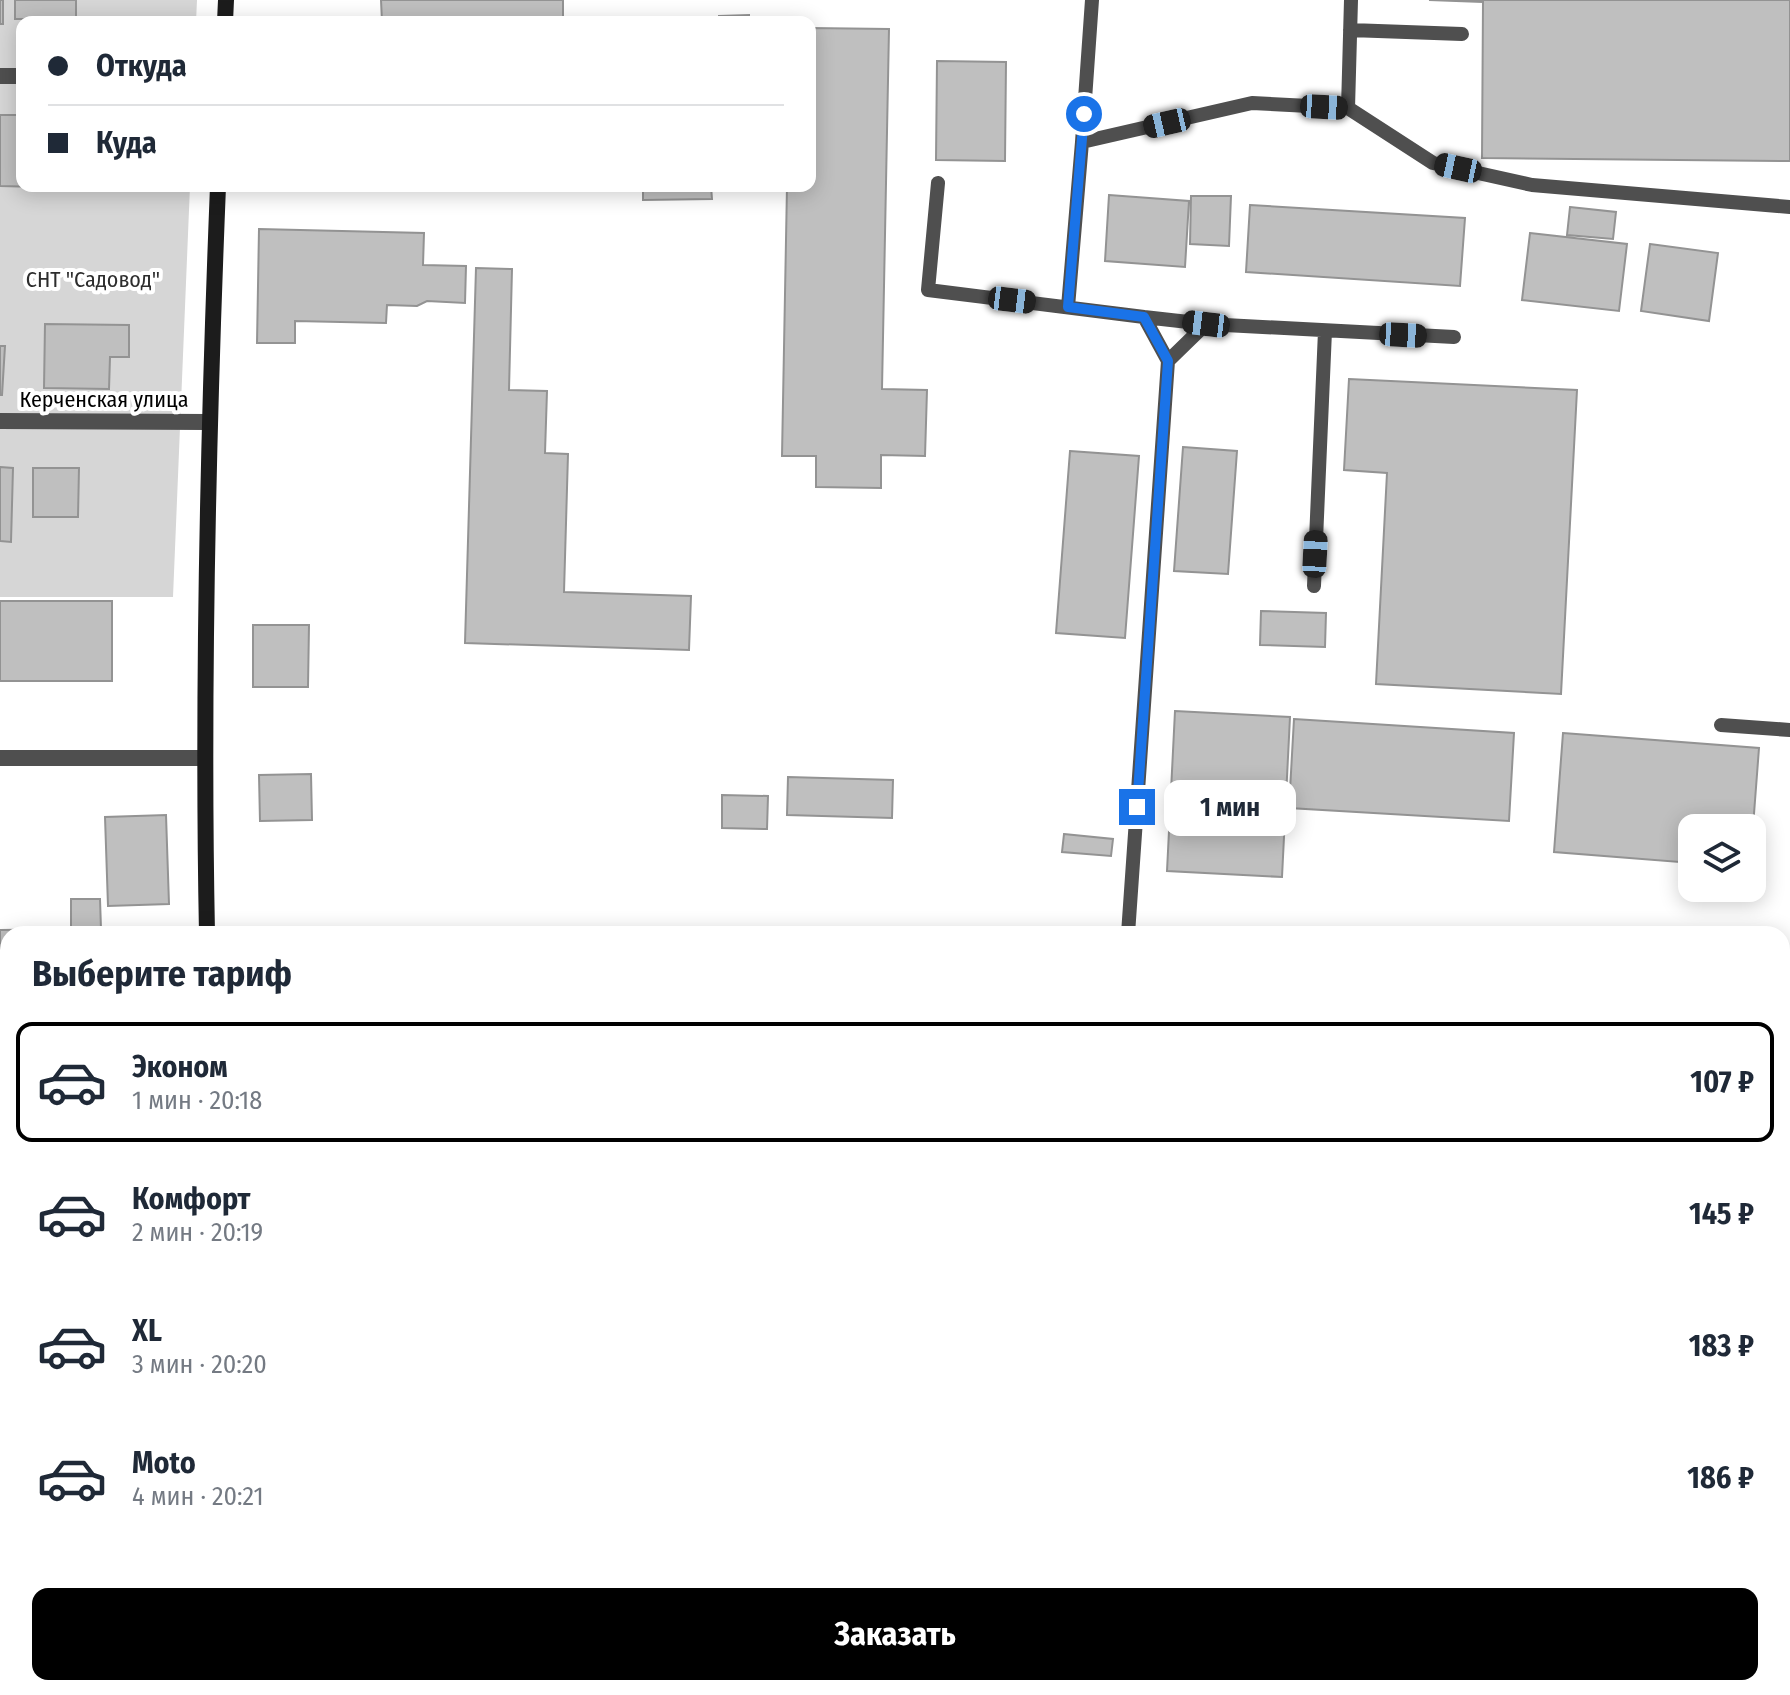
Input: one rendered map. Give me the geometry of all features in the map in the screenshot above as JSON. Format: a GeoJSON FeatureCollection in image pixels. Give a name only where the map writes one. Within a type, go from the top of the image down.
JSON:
{"type":"FeatureCollection","features":[{"type":"Feature","properties":{"kind":"street"},"geometry":{"type":"LineString","coordinates":[[207,926],[203,758],[208,422],[218,192]]}},
{"type":"Feature","properties":{"kind":"street","name":"Керченская улица"},"geometry":{"type":"LineString","coordinates":[[0,421],[208,422]]}},
{"type":"Feature","properties":{"kind":"street"},"geometry":{"type":"LineString","coordinates":[[0,758],[203,758]]}},
{"type":"Feature","properties":{"kind":"lane"},"geometry":{"type":"LineString","coordinates":[[1068,307],[1092,0]]}},
{"type":"Feature","properties":{"kind":"lane"},"geometry":{"type":"LineString","coordinates":[[1348,108],[1351,0]]}},
{"type":"Feature","properties":{"kind":"lane"},"geometry":{"type":"LineString","coordinates":[[1350,30],[1462,34]]}},
{"type":"Feature","properties":{"kind":"lane"},"geometry":{"type":"LineString","coordinates":[[1082,142],[1252,103],[1348,108],[1433,163],[1532,185],[1790,207]]}},
{"type":"Feature","properties":{"kind":"lane"},"geometry":{"type":"LineString","coordinates":[[938,183],[928,290],[1206,324],[1454,337]]}},
{"type":"Feature","properties":{"kind":"lane"},"geometry":{"type":"LineString","coordinates":[[1129,926],[1168,361],[1144,317]]}},
{"type":"Feature","properties":{"kind":"lane"},"geometry":{"type":"LineString","coordinates":[[1168,361],[1206,324]]}},
{"type":"Feature","properties":{"kind":"lane"},"geometry":{"type":"LineString","coordinates":[[1314,586],[1325,331]]}},
{"type":"Feature","properties":{"kind":"lane"},"geometry":{"type":"LineString","coordinates":[[1721,725],[1790,730]]}},
{"type":"Feature","properties":{"kind":"green space","name":"СНТ \"Садовод\""},"geometry":{"type":"Polygon","coordinates":[[[0,0],[197,0],[196,16],[16,16],[16,192],[190,192],[173,597],[0,597],[0,0]]]}},
{"type":"Feature","properties":{"kind":"building"},"geometry":{"type":"Polygon","coordinates":[[[0,0],[3,0],[3,24],[0,24],[0,0]]]}},
{"type":"Feature","properties":{"kind":"building"},"geometry":{"type":"Polygon","coordinates":[[[15,0],[76,0],[76,16],[16,16],[15,19],[15,0]]]}},
{"type":"Feature","properties":{"kind":"building"},"geometry":{"type":"Polygon","coordinates":[[[381,0],[563,0],[563,16],[382,16],[381,0]]]}},
{"type":"Feature","properties":{"kind":"building"},"geometry":{"type":"Polygon","coordinates":[[[1429,0],[1790,0],[1790,161],[1482,158],[1483,2],[1429,0]]]}},
{"type":"Feature","properties":{"kind":"building"},"geometry":{"type":"Polygon","coordinates":[[[816,28],[889,29],[882,389],[927,390],[925,456],[881,455],[881,488],[816,487],[816,456],[782,456],[787,192],[816,192],[816,28]]]}},
{"type":"Feature","properties":{"kind":"building"},"geometry":{"type":"Polygon","coordinates":[[[937,61],[1006,62],[1005,161],[936,160],[937,61]]]}},
{"type":"Feature","properties":{"kind":"building"},"geometry":{"type":"Polygon","coordinates":[[[0,115],[16,115],[16,186],[0,186],[0,115]]]}},
{"type":"Feature","properties":{"kind":"building"},"geometry":{"type":"Polygon","coordinates":[[[643,192],[711,192],[712,199],[643,200],[643,192]]]}},
{"type":"Feature","properties":{"kind":"building"},"geometry":{"type":"Polygon","coordinates":[[[1109,195],[1189,201],[1185,267],[1105,261],[1109,195]]]}},
{"type":"Feature","properties":{"kind":"building"},"geometry":{"type":"Polygon","coordinates":[[[1191,196],[1231,196],[1229,246],[1190,244],[1191,196]]]}},
{"type":"Feature","properties":{"kind":"building"},"geometry":{"type":"Polygon","coordinates":[[[1250,205],[1465,218],[1460,286],[1246,272],[1250,205]]]}},
{"type":"Feature","properties":{"kind":"building"},"geometry":{"type":"Polygon","coordinates":[[[1570,207],[1616,212],[1613,239],[1567,235],[1570,207]]]}},
{"type":"Feature","properties":{"kind":"building"},"geometry":{"type":"Polygon","coordinates":[[[259,229],[424,233],[423,265],[466,266],[465,303],[427,301],[417,306],[387,305],[386,323],[295,321],[295,343],[257,343],[259,229]]]}},
{"type":"Feature","properties":{"kind":"building"},"geometry":{"type":"Polygon","coordinates":[[[1530,233],[1627,244],[1619,311],[1522,300],[1530,233]]]}},
{"type":"Feature","properties":{"kind":"building"},"geometry":{"type":"Polygon","coordinates":[[[1650,244],[1718,253],[1709,321],[1641,311],[1650,244]]]}},
{"type":"Feature","properties":{"kind":"building"},"geometry":{"type":"Polygon","coordinates":[[[476,268],[512,269],[509,390],[547,391],[545,453],[568,454],[564,592],[691,596],[689,650],[465,643],[476,268]]]}},
{"type":"Feature","properties":{"kind":"building"},"geometry":{"type":"Polygon","coordinates":[[[45,324],[129,325],[129,357],[110,357],[109,389],[44,388],[45,324]]]}},
{"type":"Feature","properties":{"kind":"building"},"geometry":{"type":"Polygon","coordinates":[[[0,346],[5,346],[2,395],[0,395],[0,346]]]}},
{"type":"Feature","properties":{"kind":"building"},"geometry":{"type":"Polygon","coordinates":[[[1349,379],[1577,390],[1561,694],[1376,684],[1387,473],[1344,470],[1349,379]]]}},
{"type":"Feature","properties":{"kind":"building"},"geometry":{"type":"Polygon","coordinates":[[[1183,447],[1237,451],[1228,574],[1174,571],[1183,447]]]}},
{"type":"Feature","properties":{"kind":"building"},"geometry":{"type":"Polygon","coordinates":[[[1070,451],[1139,456],[1125,638],[1056,633],[1070,451]]]}},
{"type":"Feature","properties":{"kind":"building"},"geometry":{"type":"Polygon","coordinates":[[[0,467],[13,468],[11,542],[0,541],[0,467]]]}},
{"type":"Feature","properties":{"kind":"building"},"geometry":{"type":"Polygon","coordinates":[[[33,468],[79,468],[78,517],[33,517],[33,468]]]}},
{"type":"Feature","properties":{"kind":"building"},"geometry":{"type":"Polygon","coordinates":[[[0,601],[112,601],[112,681],[0,681],[0,601]]]}},
{"type":"Feature","properties":{"kind":"building"},"geometry":{"type":"Polygon","coordinates":[[[1261,611],[1326,613],[1325,647],[1260,645],[1261,611]]]}},
{"type":"Feature","properties":{"kind":"building"},"geometry":{"type":"Polygon","coordinates":[[[253,625],[309,625],[308,687],[253,687],[253,625]]]}},
{"type":"Feature","properties":{"kind":"building"},"geometry":{"type":"Polygon","coordinates":[[[1175,711],[1290,717],[1282,877],[1167,871],[1175,711]]]}},
{"type":"Feature","properties":{"kind":"building"},"geometry":{"type":"Polygon","coordinates":[[[1294,719],[1514,733],[1509,821],[1289,808],[1294,719]]]}},
{"type":"Feature","properties":{"kind":"building"},"geometry":{"type":"Polygon","coordinates":[[[1563,733],[1759,748],[1754,814],[1678,814],[1678,862],[1554,852],[1563,733]]]}},
{"type":"Feature","properties":{"kind":"building"},"geometry":{"type":"Polygon","coordinates":[[[311,774],[312,820],[260,821],[259,775],[311,774]]]}},
{"type":"Feature","properties":{"kind":"building"},"geometry":{"type":"Polygon","coordinates":[[[788,777],[893,780],[892,818],[787,815],[788,777]]]}},
{"type":"Feature","properties":{"kind":"building"},"geometry":{"type":"Polygon","coordinates":[[[722,795],[768,796],[767,829],[722,828],[722,795]]]}},
{"type":"Feature","properties":{"kind":"building"},"geometry":{"type":"Polygon","coordinates":[[[166,815],[169,904],[108,906],[105,817],[166,815]]]}},
{"type":"Feature","properties":{"kind":"building"},"geometry":{"type":"Polygon","coordinates":[[[1064,834],[1113,839],[1111,856],[1062,852],[1064,834]]]}},
{"type":"Feature","properties":{"kind":"building"},"geometry":{"type":"Polygon","coordinates":[[[71,899],[100,899],[101,926],[71,926],[71,899]]]}},
{"type":"Feature","properties":{"kind":"route"},"geometry":{"type":"LineString","coordinates":[[1084,114],[1068,307],[1144,317],[1168,361],[1137,807]]}}]}
